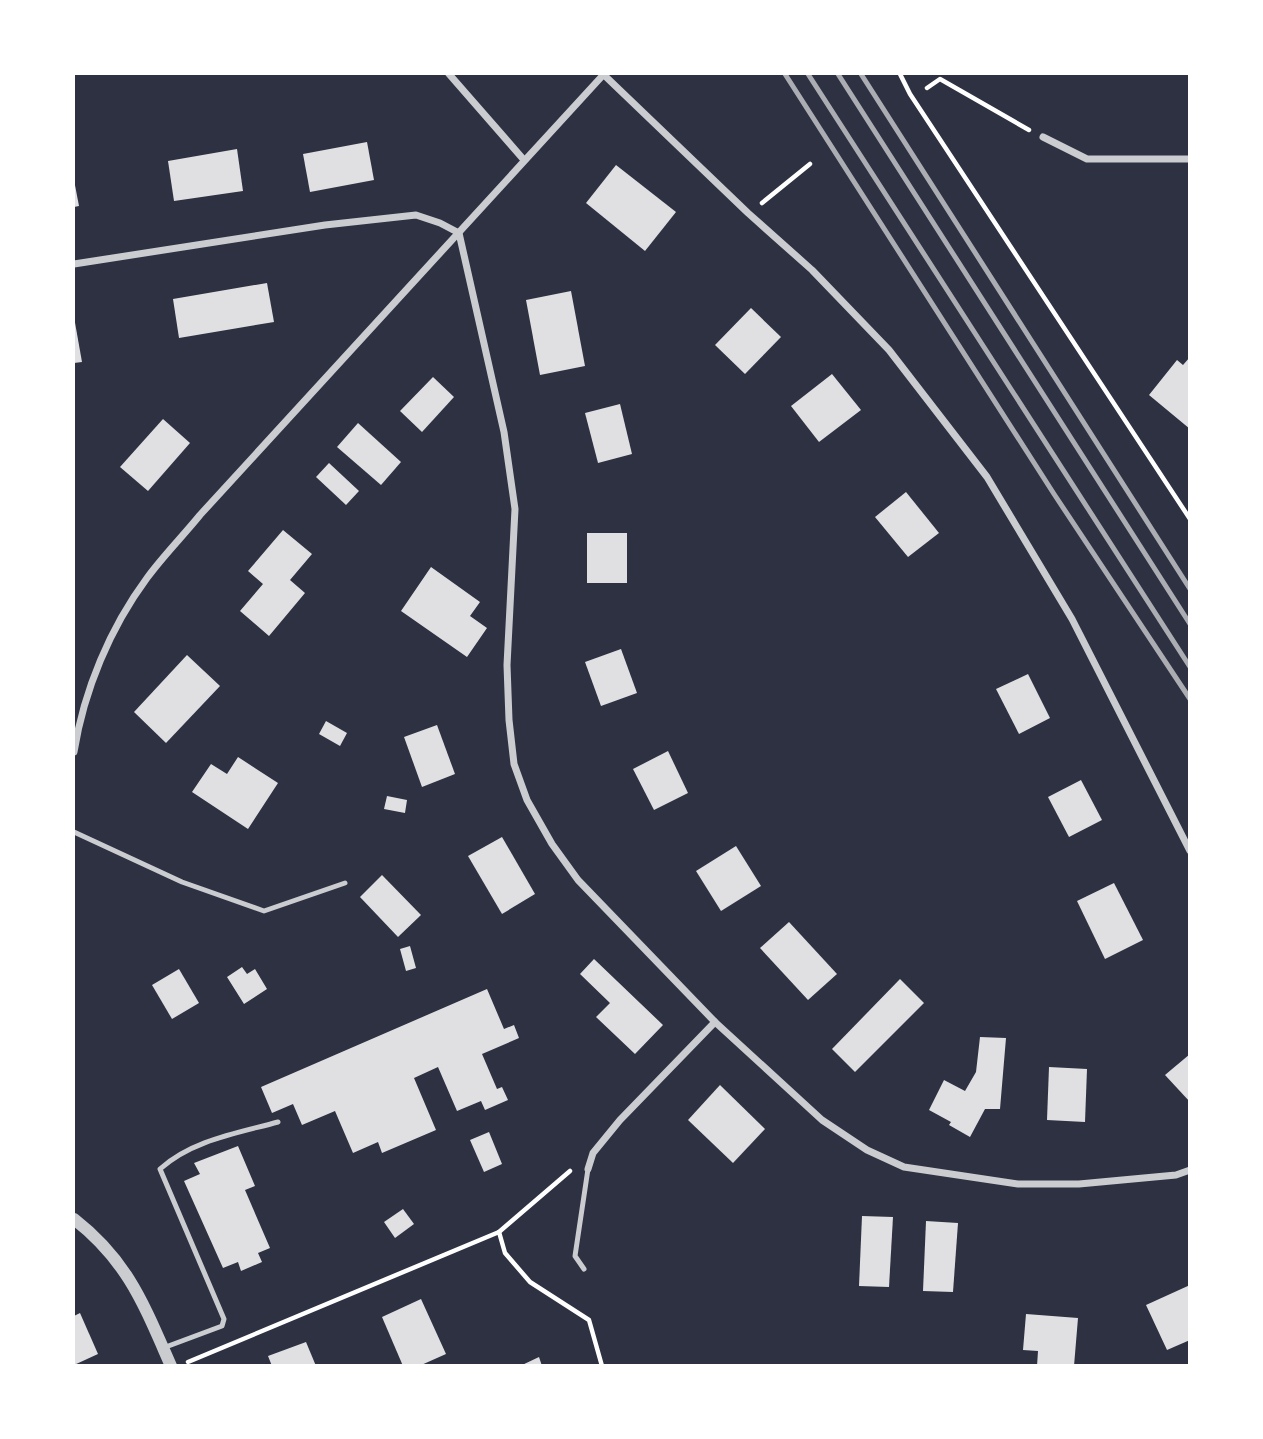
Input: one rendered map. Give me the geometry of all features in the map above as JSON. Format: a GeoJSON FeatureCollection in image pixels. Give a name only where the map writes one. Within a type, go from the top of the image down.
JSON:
{"type":"FeatureCollection","features":[{"type":"Feature","properties":{"kind":"street"},"geometry":{"type":"LineString","coordinates":[[449,74],[524,160]]}},
{"type":"Feature","properties":{"kind":"street"},"geometry":{"type":"LineString","coordinates":[[74,752],[76,718],[98,665],[124,614],[147,578],[200,515],[604,74],[748,214],[812,270],[889,350],[987,477],[1072,619],[1189,851]]}},
{"type":"Feature","properties":{"kind":"street"},"geometry":{"type":"LineString","coordinates":[[1043,137],[1087,159],[1189,159]]}},
{"type":"Feature","properties":{"kind":"street"},"geometry":{"type":"LineString","coordinates":[[74,264],[325,225],[416,215],[459,233],[504,432],[515,509],[507,665],[514,764],[527,800],[552,844],[579,880],[715,1022],[822,1120],[867,1150],[904,1167],[1018,1184],[1079,1184],[1176,1175],[1189,1170]]}},
{"type":"Feature","properties":{"kind":"street"},"geometry":{"type":"LineString","coordinates":[[588,1169],[593,1153],[620,1120],[715,1022]]}},
{"type":"Feature","properties":{"kind":"street"},"geometry":{"type":"LineString","coordinates":[[74,1219],[92,1233],[125,1270],[171,1366]]}},
{"type":"Feature","properties":{"kind":"lane"},"geometry":{"type":"LineString","coordinates":[[74,832],[182,882],[264,911],[345,883]]}},
{"type":"Feature","properties":{"kind":"lane"},"geometry":{"type":"LineString","coordinates":[[163,1348],[222,1326],[224,1319],[160,1168],[173,1157],[208,1141],[278,1122]]}},
{"type":"Feature","properties":{"kind":"lane"},"geometry":{"type":"LineString","coordinates":[[584,1269],[575,1256],[588,1169]]}},
{"type":"Feature","properties":{"kind":"path"},"geometry":{"type":"LineString","coordinates":[[900,74],[1189,519]]}},
{"type":"Feature","properties":{"kind":"path"},"geometry":{"type":"LineString","coordinates":[[927,88],[941,76],[1043,137]]}},
{"type":"Feature","properties":{"kind":"path"},"geometry":{"type":"LineString","coordinates":[[748,214],[810,164]]}},
{"type":"Feature","properties":{"kind":"path"},"geometry":{"type":"LineString","coordinates":[[181,1366],[499,1232],[575,1167],[588,1169]]}},
{"type":"Feature","properties":{"kind":"path"},"geometry":{"type":"LineString","coordinates":[[499,1232],[505,1253],[530,1282],[589,1320],[602,1366]]}},
{"type":"Feature","properties":{"kind":"building"},"geometry":{"type":"Polygon","coordinates":[[[367,142],[374,180],[310,192],[303,154],[367,142]]]}},
{"type":"Feature","properties":{"kind":"building"},"geometry":{"type":"Polygon","coordinates":[[[237,149],[243,191],[174,201],[168,161],[237,149]]]}},
{"type":"Feature","properties":{"kind":"building"},"geometry":{"type":"Polygon","coordinates":[[[616,165],[676,212],[645,251],[586,203],[616,165]]]}},
{"type":"Feature","properties":{"kind":"building"},"geometry":{"type":"Polygon","coordinates":[[[74,180],[79,206],[74,207],[74,180]]]}},
{"type":"Feature","properties":{"kind":"building"},"geometry":{"type":"Polygon","coordinates":[[[267,283],[274,322],[179,338],[173,299],[267,283]]]}},
{"type":"Feature","properties":{"kind":"building"},"geometry":{"type":"Polygon","coordinates":[[[571,291],[585,366],[540,375],[526,300],[571,291]]]}},
{"type":"Feature","properties":{"kind":"building"},"geometry":{"type":"Polygon","coordinates":[[[751,308],[781,337],[745,374],[715,345],[751,308]]]}},
{"type":"Feature","properties":{"kind":"building"},"geometry":{"type":"Polygon","coordinates":[[[74,317],[82,362],[74,363],[74,317]]]}},
{"type":"Feature","properties":{"kind":"building"},"geometry":{"type":"Polygon","coordinates":[[[1190,357],[1190,429],[1149,395],[1177,360],[1183,365],[1190,357]]]}},
{"type":"Feature","properties":{"kind":"building"},"geometry":{"type":"Polygon","coordinates":[[[832,374],[861,410],[819,442],[791,406],[832,374]]]}},
{"type":"Feature","properties":{"kind":"building"},"geometry":{"type":"Polygon","coordinates":[[[433,377],[454,397],[422,432],[400,411],[433,377]]]}},
{"type":"Feature","properties":{"kind":"building"},"geometry":{"type":"Polygon","coordinates":[[[620,404],[632,454],[598,463],[585,413],[620,404]]]}},
{"type":"Feature","properties":{"kind":"building"},"geometry":{"type":"Polygon","coordinates":[[[163,419],[190,443],[148,491],[120,467],[163,419]]]}},
{"type":"Feature","properties":{"kind":"building"},"geometry":{"type":"Polygon","coordinates":[[[358,423],[401,462],[381,485],[337,447],[358,423]]]}},
{"type":"Feature","properties":{"kind":"building"},"geometry":{"type":"Polygon","coordinates":[[[329,463],[359,491],[346,505],[316,477],[329,463]]]}},
{"type":"Feature","properties":{"kind":"building"},"geometry":{"type":"Polygon","coordinates":[[[906,492],[939,533],[908,557],[875,517],[906,492]]]}},
{"type":"Feature","properties":{"kind":"building"},"geometry":{"type":"Polygon","coordinates":[[[283,530],[312,554],[290,580],[305,593],[269,636],[240,611],[263,584],[248,571],[283,530]]]}},
{"type":"Feature","properties":{"kind":"building"},"geometry":{"type":"Polygon","coordinates":[[[587,533],[627,533],[627,583],[587,583],[587,533]]]}},
{"type":"Feature","properties":{"kind":"building"},"geometry":{"type":"Polygon","coordinates":[[[431,567],[480,602],[470,616],[487,628],[467,657],[401,611],[431,567]]]}},
{"type":"Feature","properties":{"kind":"building"},"geometry":{"type":"Polygon","coordinates":[[[621,649],[637,693],[601,706],[585,662],[621,649]]]}},
{"type":"Feature","properties":{"kind":"building"},"geometry":{"type":"Polygon","coordinates":[[[187,655],[220,686],[166,743],[134,712],[187,655]]]}},
{"type":"Feature","properties":{"kind":"building"},"geometry":{"type":"Polygon","coordinates":[[[1028,674],[1050,718],[1019,734],[996,689],[1028,674]]]}},
{"type":"Feature","properties":{"kind":"building"},"geometry":{"type":"Polygon","coordinates":[[[326,721],[347,733],[340,746],[319,734],[326,721]]]}},
{"type":"Feature","properties":{"kind":"building"},"geometry":{"type":"Polygon","coordinates":[[[437,725],[455,774],[422,787],[404,737],[437,725]]]}},
{"type":"Feature","properties":{"kind":"building"},"geometry":{"type":"Polygon","coordinates":[[[668,751],[688,793],[654,810],[633,769],[668,751]]]}},
{"type":"Feature","properties":{"kind":"building"},"geometry":{"type":"Polygon","coordinates":[[[238,757],[278,783],[248,829],[192,792],[211,764],[227,774],[238,757]]]}},
{"type":"Feature","properties":{"kind":"building"},"geometry":{"type":"Polygon","coordinates":[[[1081,780],[1102,820],[1069,837],[1048,797],[1081,780]]]}},
{"type":"Feature","properties":{"kind":"building"},"geometry":{"type":"Polygon","coordinates":[[[387,796],[407,800],[405,813],[384,809],[387,796]]]}},
{"type":"Feature","properties":{"kind":"building"},"geometry":{"type":"Polygon","coordinates":[[[502,837],[535,894],[502,914],[468,856],[502,837]]]}},
{"type":"Feature","properties":{"kind":"building"},"geometry":{"type":"Polygon","coordinates":[[[736,846],[761,886],[721,911],[696,871],[736,846]]]}},
{"type":"Feature","properties":{"kind":"building"},"geometry":{"type":"Polygon","coordinates":[[[382,875],[421,915],[398,937],[360,897],[382,875]]]}},
{"type":"Feature","properties":{"kind":"building"},"geometry":{"type":"Polygon","coordinates":[[[1114,883],[1143,940],[1105,959],[1077,901],[1114,883]]]}},
{"type":"Feature","properties":{"kind":"building"},"geometry":{"type":"Polygon","coordinates":[[[789,922],[837,974],[808,1000],[760,948],[789,922]]]}},
{"type":"Feature","properties":{"kind":"building"},"geometry":{"type":"Polygon","coordinates":[[[410,946],[416,968],[406,971],[400,949],[410,946]]]}},
{"type":"Feature","properties":{"kind":"building"},"geometry":{"type":"Polygon","coordinates":[[[594,959],[663,1025],[635,1054],[596,1017],[610,1003],[580,974],[594,959]]]}},
{"type":"Feature","properties":{"kind":"building"},"geometry":{"type":"Polygon","coordinates":[[[242,967],[247,974],[255,969],[267,989],[244,1004],[227,977],[242,967]]]}},
{"type":"Feature","properties":{"kind":"building"},"geometry":{"type":"Polygon","coordinates":[[[179,969],[199,1003],[172,1019],[152,985],[179,969]]]}},
{"type":"Feature","properties":{"kind":"building"},"geometry":{"type":"Polygon","coordinates":[[[900,979],[924,1003],[855,1072],[832,1049],[900,979]]]}},
{"type":"Feature","properties":{"kind":"building"},"geometry":{"type":"Polygon","coordinates":[[[487,989],[504,1029],[514,1025],[519,1038],[482,1054],[497,1089],[502,1087],[508,1100],[485,1110],[481,1101],[457,1111],[438,1067],[414,1078],[436,1130],[382,1153],[378,1142],[353,1153],[335,1111],[302,1125],[293,1104],[272,1113],[261,1087],[487,989]]]}},
{"type":"Feature","properties":{"kind":"building"},"geometry":{"type":"Polygon","coordinates":[[[980,1037],[1006,1038],[1000,1109],[985,1109],[970,1137],[929,1110],[944,1080],[965,1091],[976,1072],[980,1037]]]}},
{"type":"Feature","properties":{"kind":"building"},"geometry":{"type":"Polygon","coordinates":[[[1190,1054],[1190,1102],[1165,1075],[1190,1054]]]}},
{"type":"Feature","properties":{"kind":"building"},"geometry":{"type":"Polygon","coordinates":[[[1049,1067],[1087,1069],[1085,1122],[1047,1120],[1049,1067]]]}},
{"type":"Feature","properties":{"kind":"building"},"geometry":{"type":"Polygon","coordinates":[[[720,1085],[765,1129],[733,1163],[688,1120],[720,1085]]]}},
{"type":"Feature","properties":{"kind":"building"},"geometry":{"type":"Polygon","coordinates":[[[489,1132],[502,1164],[484,1172],[470,1140],[489,1132]]]}},
{"type":"Feature","properties":{"kind":"building"},"geometry":{"type":"Polygon","coordinates":[[[238,1146],[255,1186],[245,1190],[270,1248],[258,1253],[262,1262],[241,1271],[238,1262],[223,1268],[184,1181],[200,1174],[194,1163],[238,1146]]]}},
{"type":"Feature","properties":{"kind":"building"},"geometry":{"type":"Polygon","coordinates":[[[403,1209],[414,1224],[395,1238],[384,1222],[403,1209]]]}},
{"type":"Feature","properties":{"kind":"building"},"geometry":{"type":"Polygon","coordinates":[[[862,1216],[893,1217],[889,1287],[859,1286],[862,1216]]]}},
{"type":"Feature","properties":{"kind":"building"},"geometry":{"type":"Polygon","coordinates":[[[926,1221],[958,1223],[953,1292],[923,1291],[926,1221]]]}},
{"type":"Feature","properties":{"kind":"building"},"geometry":{"type":"Polygon","coordinates":[[[1190,1285],[1190,1340],[1167,1350],[1146,1305],[1190,1285]]]}},
{"type":"Feature","properties":{"kind":"building"},"geometry":{"type":"Polygon","coordinates":[[[421,1299],[446,1354],[419,1366],[403,1366],[382,1317],[421,1299]]]}},
{"type":"Feature","properties":{"kind":"building"},"geometry":{"type":"Polygon","coordinates":[[[80,1313],[98,1354],[74,1365],[74,1316],[80,1313]]]}},
{"type":"Feature","properties":{"kind":"building"},"geometry":{"type":"Polygon","coordinates":[[[1026,1314],[1078,1318],[1074,1366],[1037,1366],[1038,1351],[1023,1350],[1026,1314]]]}},
{"type":"Feature","properties":{"kind":"building"},"geometry":{"type":"Polygon","coordinates":[[[306,1342],[316,1366],[272,1366],[268,1356],[306,1342]]]}},
{"type":"Feature","properties":{"kind":"building"},"geometry":{"type":"Polygon","coordinates":[[[539,1357],[542,1366],[520,1366],[539,1357]]]}},
{"type":"Feature","properties":{"kind":"railway"},"geometry":{"type":"LineString","coordinates":[[785,74],[1054,494],[1190,699]]}},
{"type":"Feature","properties":{"kind":"railway"},"geometry":{"type":"LineString","coordinates":[[808,74],[1190,667]]}},
{"type":"Feature","properties":{"kind":"railway"},"geometry":{"type":"LineString","coordinates":[[838,74],[1190,624]]}},
{"type":"Feature","properties":{"kind":"railway"},"geometry":{"type":"LineString","coordinates":[[861,74],[1190,589]]}}]}
